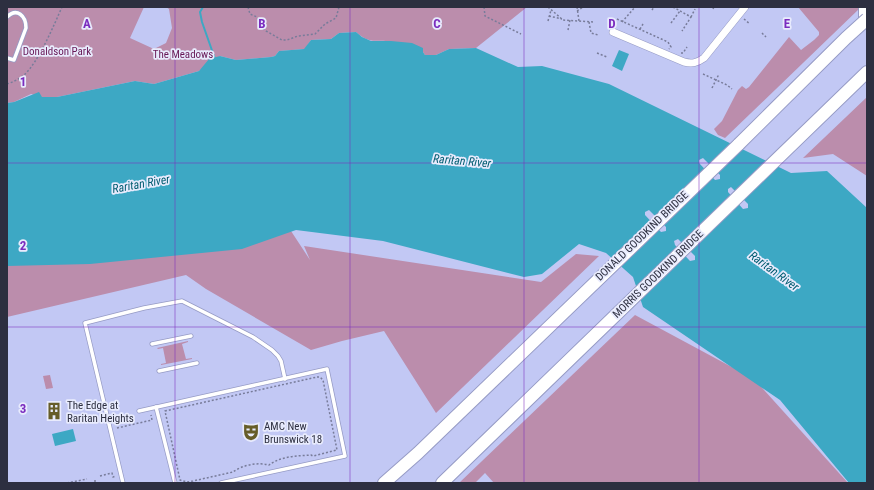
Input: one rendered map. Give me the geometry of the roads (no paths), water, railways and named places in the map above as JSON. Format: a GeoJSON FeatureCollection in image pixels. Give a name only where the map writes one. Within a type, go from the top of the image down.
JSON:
{"type":"FeatureCollection","features":[{"type":"Feature","properties":{"kind":"highway"},"geometry":{"type":"LineString","coordinates":[[865,7],[865,17],[867,22]]}},
{"type":"Feature","properties":{"kind":"highway","name":"DONALD GOODKIND BRIDGE"},"geometry":{"type":"LineString","coordinates":[[384,483],[418,453],[867,19]]}},
{"type":"Feature","properties":{"kind":"highway","name":"MORRIS GOODKIND BRIDGE"},"geometry":{"type":"LineString","coordinates":[[446,480],[867,72]]}},
{"type":"Feature","properties":{"kind":"street"},"geometry":{"type":"LineString","coordinates":[[613,32],[692,64],[699,62],[704,58],[746,7]]}},
{"type":"Feature","properties":{"kind":"lane"},"geometry":{"type":"LineString","coordinates":[[18,12],[20,7]]}},
{"type":"Feature","properties":{"kind":"lane"},"geometry":{"type":"LineString","coordinates":[[7,17],[11,13],[18,12],[25,18],[26,28],[14,60],[7,58]]}},
{"type":"Feature","properties":{"kind":"lane"},"geometry":{"type":"LineString","coordinates":[[123,483],[85,323],[144,308],[182,301],[253,337],[272,350],[281,361],[285,378]]}},
{"type":"Feature","properties":{"kind":"lane"},"geometry":{"type":"LineString","coordinates":[[152,344],[191,336]]}},
{"type":"Feature","properties":{"kind":"lane"},"geometry":{"type":"LineString","coordinates":[[159,371],[198,363]]}},
{"type":"Feature","properties":{"kind":"lane"},"geometry":{"type":"LineString","coordinates":[[138,411],[327,369],[345,456],[221,483]]}},
{"type":"Feature","properties":{"kind":"lane"},"geometry":{"type":"LineString","coordinates":[[156,407],[175,483]]}},
{"type":"Feature","properties":{"kind":"water","name":"Raritan River"},"geometry":{"type":"Polygon","coordinates":[[[356,32],[362,37],[371,41],[412,43],[423,48],[425,55],[436,55],[449,49],[476,48],[518,67],[542,66],[609,84],[791,173],[827,171],[867,208],[867,483],[849,483],[780,400],[643,307],[633,277],[606,253],[579,244],[542,274],[524,277],[383,241],[296,230],[242,249],[90,264],[7,266],[7,103],[14,102],[39,92],[42,97],[57,97],[135,81],[154,84],[199,71],[209,59],[220,56],[236,60],[271,57],[275,56],[279,51],[304,49],[311,40],[331,39],[339,33],[356,32]]]}},
{"type":"Feature","properties":{"kind":"water"},"geometry":{"type":"Polygon","coordinates":[[[619,50],[629,54],[622,71],[612,66],[619,50]]]}},
{"type":"Feature","properties":{"kind":"water"},"geometry":{"type":"Polygon","coordinates":[[[73,429],[76,441],[55,446],[52,434],[73,429]]]}},
{"type":"Feature","properties":{"kind":"waterway"},"geometry":{"type":"LineString","coordinates":[[203,7],[200,12],[202,22],[215,59]]}},
{"type":"Feature","properties":{"kind":"place","name":"The Edge at Raritan Heights"},"geometry":{"type":"Point","coordinates":[54,411]}},
{"type":"Feature","properties":{"kind":"place","name":"AMC New Brunswick 18"},"geometry":{"type":"Point","coordinates":[251,432]}},
{"type":"Feature","properties":{"kind":"park label","name":"Donaldson Park"},"geometry":{"type":"Point","coordinates":[57,51]}},
{"type":"Feature","properties":{"kind":"park label","name":"The Meadows"},"geometry":{"type":"Point","coordinates":[183,54]}}]}
